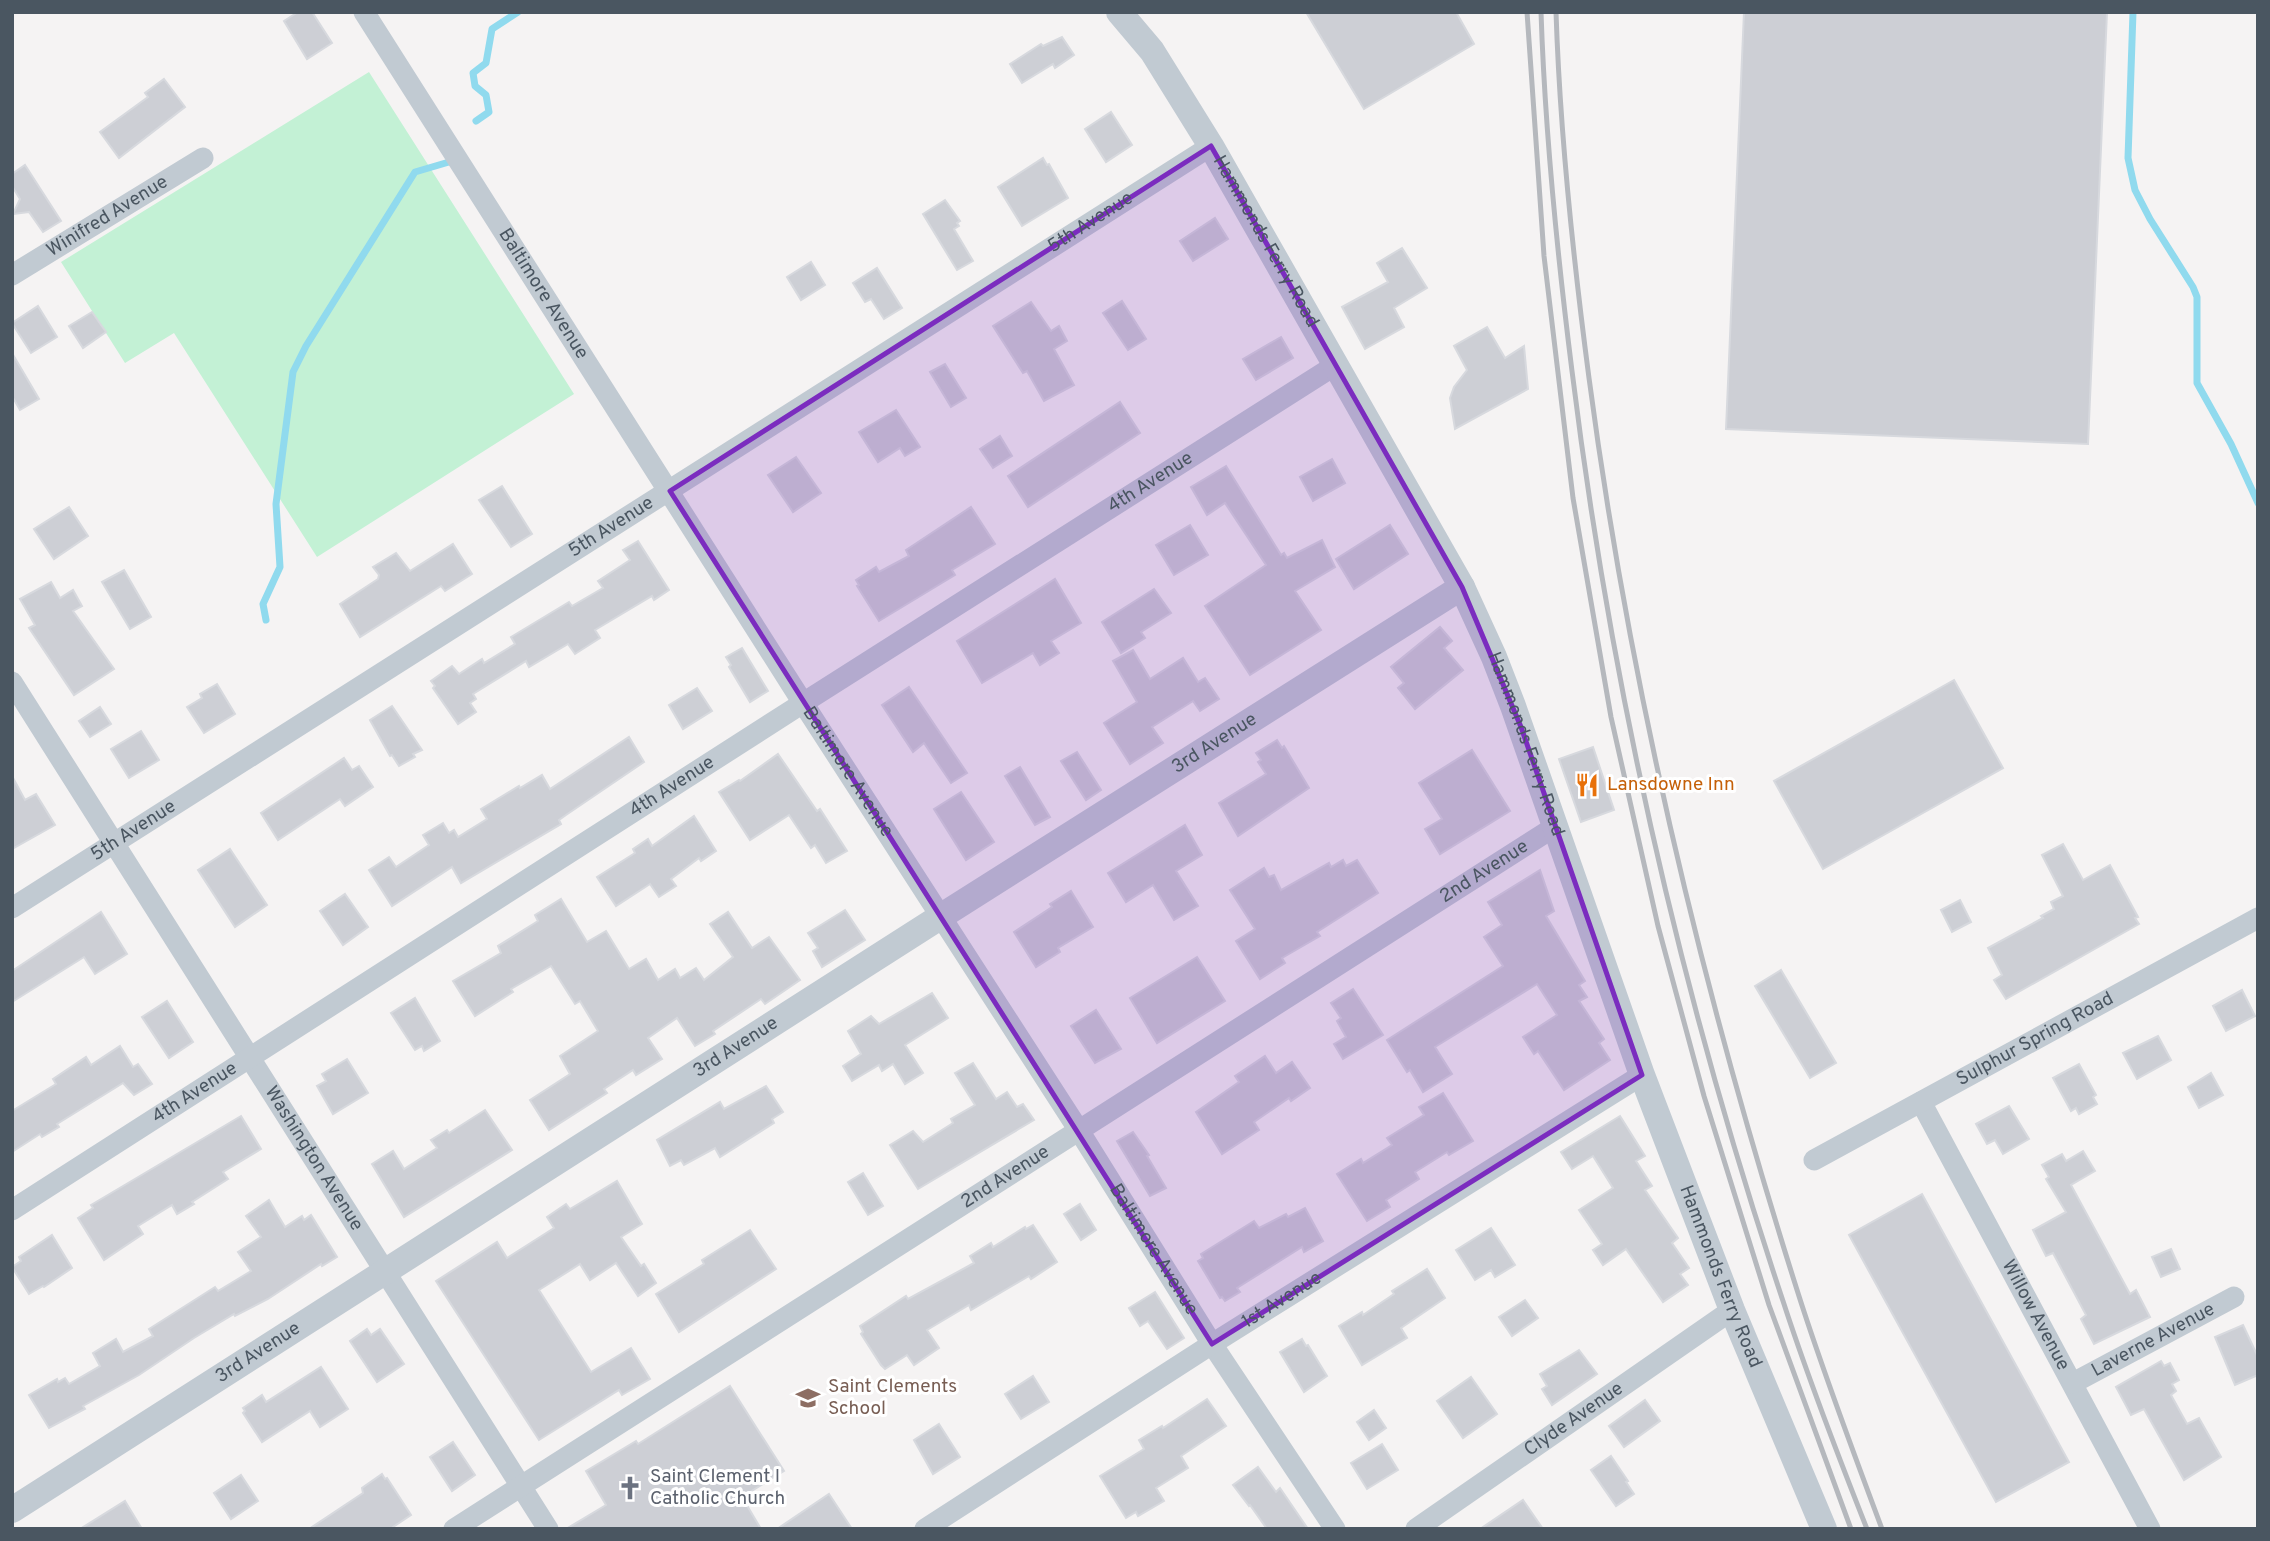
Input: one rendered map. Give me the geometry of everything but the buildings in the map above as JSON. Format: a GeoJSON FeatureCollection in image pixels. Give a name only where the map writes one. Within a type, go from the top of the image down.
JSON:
{"type":"FeatureCollection","features":[{"type":"Feature","properties":{"kind":"street","name":"Baltimore Avenue"},"geometry":{"type":"LineString","coordinates":[[364,12],[803,703],[1078,1129],[1212,1345],[1335,1529]]}},
{"type":"Feature","properties":{"kind":"street","name":"Hammonds Ferry Road"},"geometry":{"type":"LineString","coordinates":[[1119,12],[1152,51],[1211,146],[1462,587],[1494,657],[1642,1075],[1732,1310],[1824,1529]]}},
{"type":"Feature","properties":{"kind":"street","name":"5th Avenue"},"geometry":{"type":"LineString","coordinates":[[12,908],[1211,146]]}},
{"type":"Feature","properties":{"kind":"street","name":"Winifred Avenue"},"geometry":{"type":"LineString","coordinates":[[12,275],[203,158]]}},
{"type":"Feature","properties":{"kind":"street","name":"4th Avenue"},"geometry":{"type":"LineString","coordinates":[[12,1210],[1334,366]]}},
{"type":"Feature","properties":{"kind":"street","name":"3rd Avenue"},"geometry":{"type":"LineString","coordinates":[[12,1510],[1462,587]]}},
{"type":"Feature","properties":{"kind":"street","name":"Washington Avenue"},"geometry":{"type":"LineString","coordinates":[[12,682],[548,1529]]}},
{"type":"Feature","properties":{"kind":"street","name":"2nd Avenue"},"geometry":{"type":"LineString","coordinates":[[454,1529],[1556,826]]}},
{"type":"Feature","properties":{"kind":"street","name":"Sulphur Spring Road"},"geometry":{"type":"LineString","coordinates":[[1814,1160],[2258,918]]}},
{"type":"Feature","properties":{"kind":"street","name":"1st Avenue"},"geometry":{"type":"LineString","coordinates":[[925,1529],[1642,1075]]}},
{"type":"Feature","properties":{"kind":"street","name":"Willow Avenue"},"geometry":{"type":"LineString","coordinates":[[1921,1102],[2150,1529]]}},
{"type":"Feature","properties":{"kind":"street","name":"Laverne Avenue"},"geometry":{"type":"LineString","coordinates":[[2073,1383],[2234,1297]]}},
{"type":"Feature","properties":{"kind":"street","name":"Clyde Avenue"},"geometry":{"type":"LineString","coordinates":[[1416,1529],[1732,1310]]}},
{"type":"Feature","properties":{"kind":"highlighted area"},"geometry":{"type":"Polygon","coordinates":[[[1211,146],[1462,587],[1521,727],[1642,1075],[1212,1344],[670,491],[1211,146]]]}},
{"type":"Feature","properties":{"kind":"green space"},"geometry":{"type":"Polygon","coordinates":[[[369,72],[574,394],[317,557],[174,333],[125,363],[61,262],[369,72]]]}},
{"type":"Feature","properties":{"kind":"waterway"},"geometry":{"type":"LineString","coordinates":[[476,121],[489,112],[486,95],[475,86],[473,73],[486,63],[492,29],[518,12]]}},
{"type":"Feature","properties":{"kind":"waterway"},"geometry":{"type":"LineString","coordinates":[[2133,12],[2128,158],[2135,190],[2197,297],[2197,383],[2231,444],[2258,503]]}},
{"type":"Feature","properties":{"kind":"waterway"},"geometry":{"type":"LineString","coordinates":[[266,620],[263,604],[280,567],[276,504],[293,372],[306,346],[415,172],[449,162]]}},
{"type":"Feature","properties":{"kind":"railway"},"geometry":{"type":"LineString","coordinates":[[1527,12],[1544,256],[1573,498],[1611,717],[1658,926],[1704,1096],[1769,1305],[1851,1529]]}},
{"type":"Feature","properties":{"kind":"railway"},"geometry":{"type":"LineString","coordinates":[[1541,12],[1545,102],[1557,237],[1588,489],[1607,607],[1654,841],[1713,1073],[1747,1187],[1802,1358],[1867,1529]]}},
{"type":"Feature","properties":{"kind":"railway"},"geometry":{"type":"LineString","coordinates":[[1556,12],[1568,196],[1589,378],[1606,494],[1648,725],[1701,954],[1763,1181],[1838,1411],[1882,1529]]}},
{"type":"Feature","properties":{"kind":"place","name":"Lansdowne Inn"},"geometry":{"type":"Point","coordinates":[1587,785]}},
{"type":"Feature","properties":{"kind":"place","name":"Saint Clements School"},"geometry":{"type":"Point","coordinates":[808,1398]}},
{"type":"Feature","properties":{"kind":"place","name":"Saint Clement I Catholic Church"},"geometry":{"type":"Point","coordinates":[630,1488]}}]}
